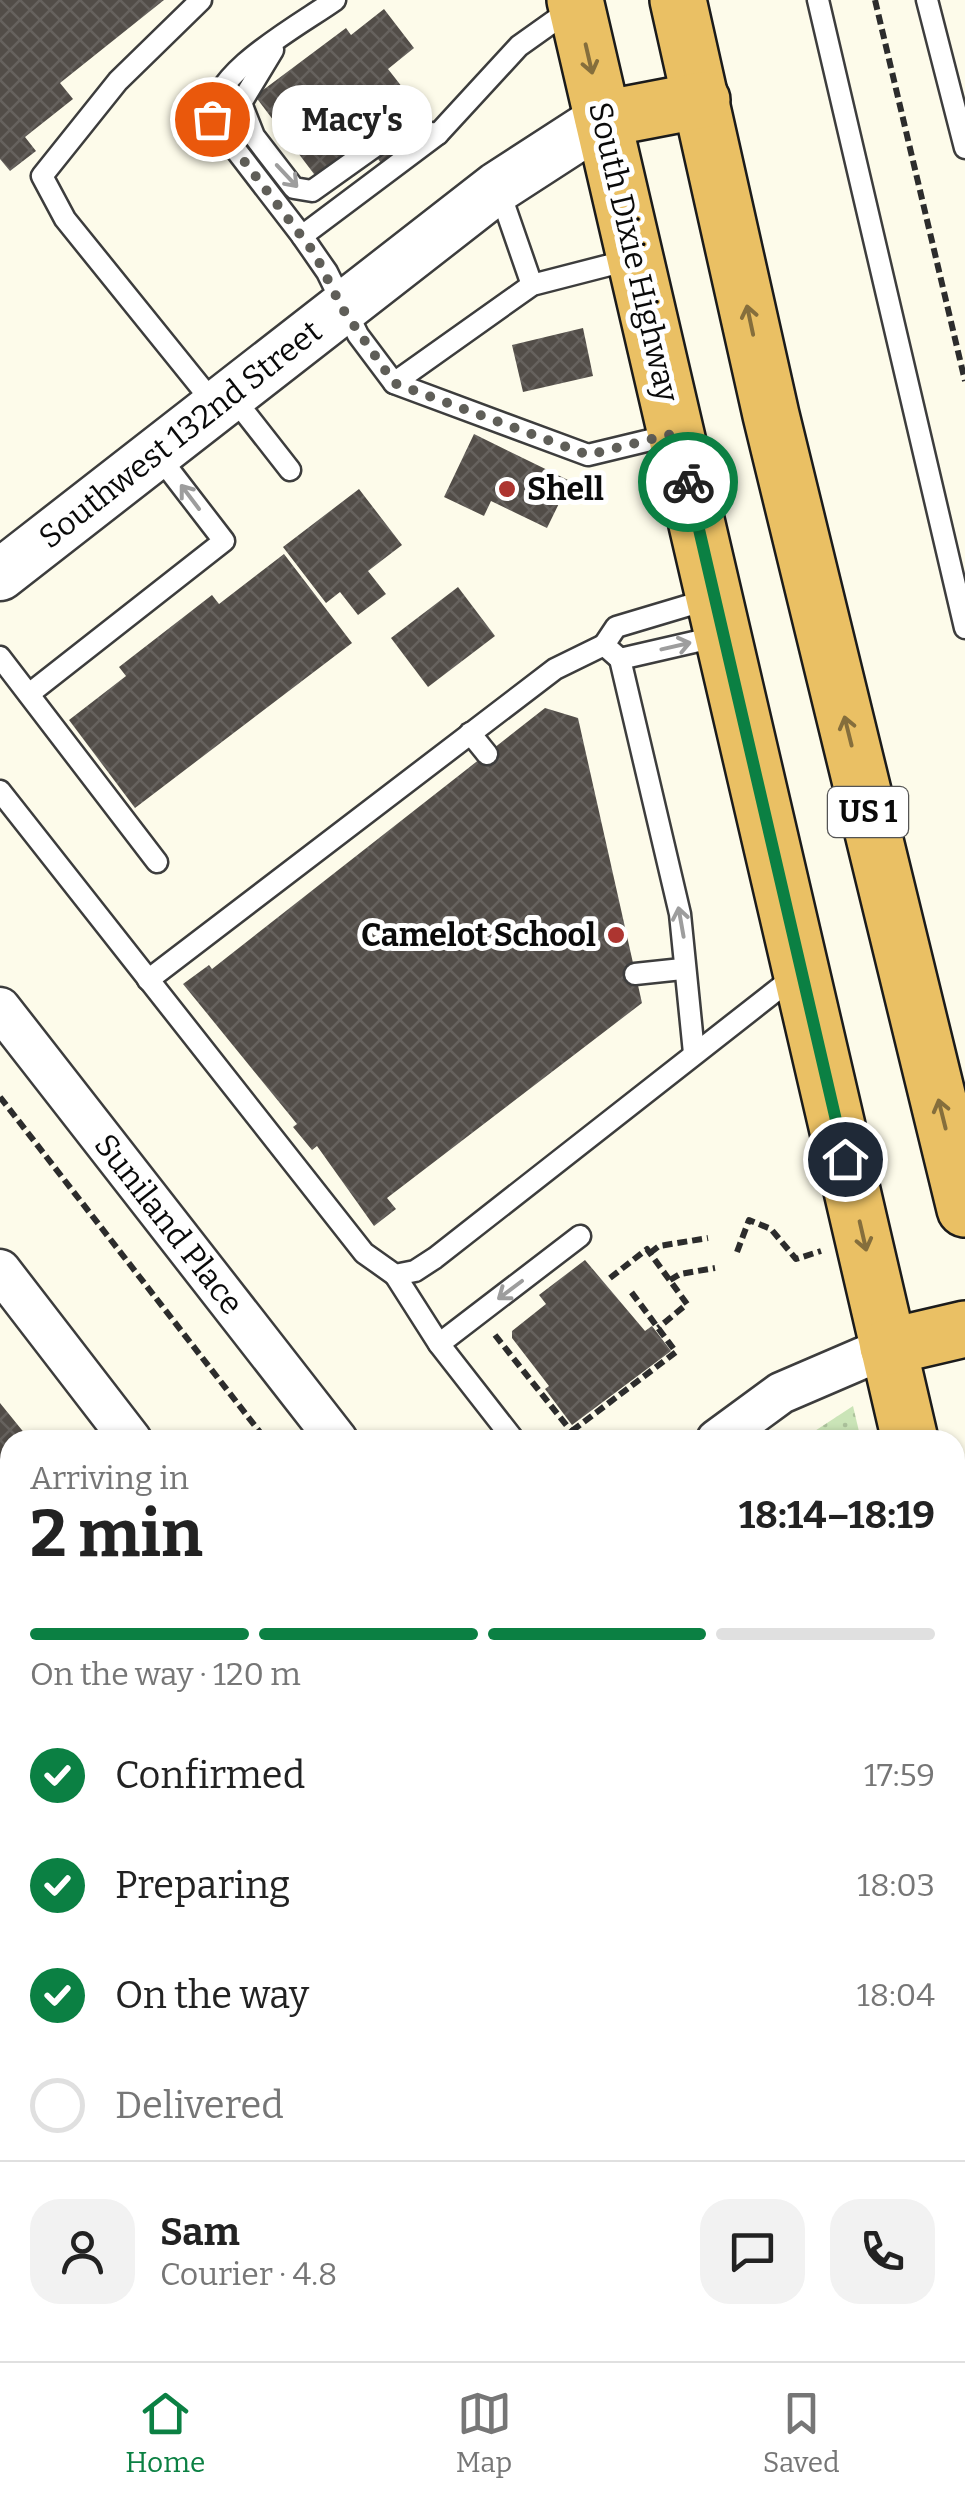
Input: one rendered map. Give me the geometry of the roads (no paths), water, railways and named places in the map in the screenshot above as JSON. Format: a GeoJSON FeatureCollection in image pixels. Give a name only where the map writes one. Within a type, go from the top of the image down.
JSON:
{"type":"FeatureCollection","features":[{"type":"Feature","properties":{"kind":"highway","name":"US 1"},"geometry":{"type":"LineString","coordinates":[[678,0],[771,415],[965,1209]]}},
{"type":"Feature","properties":{"kind":"highway","name":"South Dixie Highway"},"geometry":{"type":"LineString","coordinates":[[575,3],[908,1430]]}},
{"type":"Feature","properties":{"kind":"highway"},"geometry":{"type":"LineString","coordinates":[[603,119],[702,100]]}},
{"type":"Feature","properties":{"kind":"highway"},"geometry":{"type":"LineString","coordinates":[[888,1347],[965,1329]]}},
{"type":"Feature","properties":{"kind":"street","name":"Southwest 132nd Street"},"geometry":{"type":"LineString","coordinates":[[0,575],[498,187],[603,119]]}},
{"type":"Feature","properties":{"kind":"street","name":"Suniland Place"},"geometry":{"type":"LineString","coordinates":[[0,1008],[329,1430]]}},
{"type":"Feature","properties":{"kind":"street"},"geometry":{"type":"LineString","coordinates":[[5,1287],[123,1430]]}},
{"type":"Feature","properties":{"kind":"street"},"geometry":{"type":"LineString","coordinates":[[730,1430],[781,1392],[888,1347]]}},
{"type":"Feature","properties":{"kind":"lane"},"geometry":{"type":"LineString","coordinates":[[201,0],[118,81],[42,176],[76,234],[290,470]]}},
{"type":"Feature","properties":{"kind":"lane"},"geometry":{"type":"LineString","coordinates":[[334,0],[222,84],[211,105],[212,119],[327,272],[342,308],[394,383],[588,455],[676,433]]}},
{"type":"Feature","properties":{"kind":"lane"},"geometry":{"type":"LineString","coordinates":[[818,0],[965,628]]}},
{"type":"Feature","properties":{"kind":"lane"},"geometry":{"type":"LineString","coordinates":[[927,0],[965,148]]}},
{"type":"Feature","properties":{"kind":"lane"},"geometry":{"type":"LineString","coordinates":[[302,236],[438,134],[520,46],[575,3]]}},
{"type":"Feature","properties":{"kind":"lane"},"geometry":{"type":"LineString","coordinates":[[283,36],[241,103],[254,136],[294,188],[312,191],[398,129],[438,134]]}},
{"type":"Feature","properties":{"kind":"lane"},"geometry":{"type":"LineString","coordinates":[[498,187],[532,285]]}},
{"type":"Feature","properties":{"kind":"lane"},"geometry":{"type":"LineString","coordinates":[[394,383],[532,285],[633,258]]}},
{"type":"Feature","properties":{"kind":"lane"},"geometry":{"type":"LineString","coordinates":[[29,694],[224,542],[156,453]]}},
{"type":"Feature","properties":{"kind":"lane"},"geometry":{"type":"LineString","coordinates":[[694,1053],[682,969],[680,914],[612,652],[616,627],[719,617]]}},
{"type":"Feature","properties":{"kind":"lane"},"geometry":{"type":"LineString","coordinates":[[148,980],[568,661],[612,652],[719,617]]}},
{"type":"Feature","properties":{"kind":"lane"},"geometry":{"type":"LineString","coordinates":[[0,657],[157,862]]}},
{"type":"Feature","properties":{"kind":"lane"},"geometry":{"type":"LineString","coordinates":[[470,733],[487,754]]}},
{"type":"Feature","properties":{"kind":"lane"},"geometry":{"type":"LineString","coordinates":[[0,791],[364,1253],[395,1275],[439,1344],[506,1430]]}},
{"type":"Feature","properties":{"kind":"lane"},"geometry":{"type":"LineString","coordinates":[[635,974],[682,969]]}},
{"type":"Feature","properties":{"kind":"lane"},"geometry":{"type":"LineString","coordinates":[[395,1275],[424,1266],[802,970]]}},
{"type":"Feature","properties":{"kind":"lane"},"geometry":{"type":"LineString","coordinates":[[439,1344],[580,1236]]}},
{"type":"Feature","properties":{"kind":"place","name":"Macy's"},"geometry":{"type":"Point","coordinates":[212,119]}},
{"type":"Feature","properties":{"kind":"place","name":"Shell"},"geometry":{"type":"Point","coordinates":[507,489]}},
{"type":"Feature","properties":{"kind":"place","name":"Camelot School"},"geometry":{"type":"Point","coordinates":[616,935]}}]}
